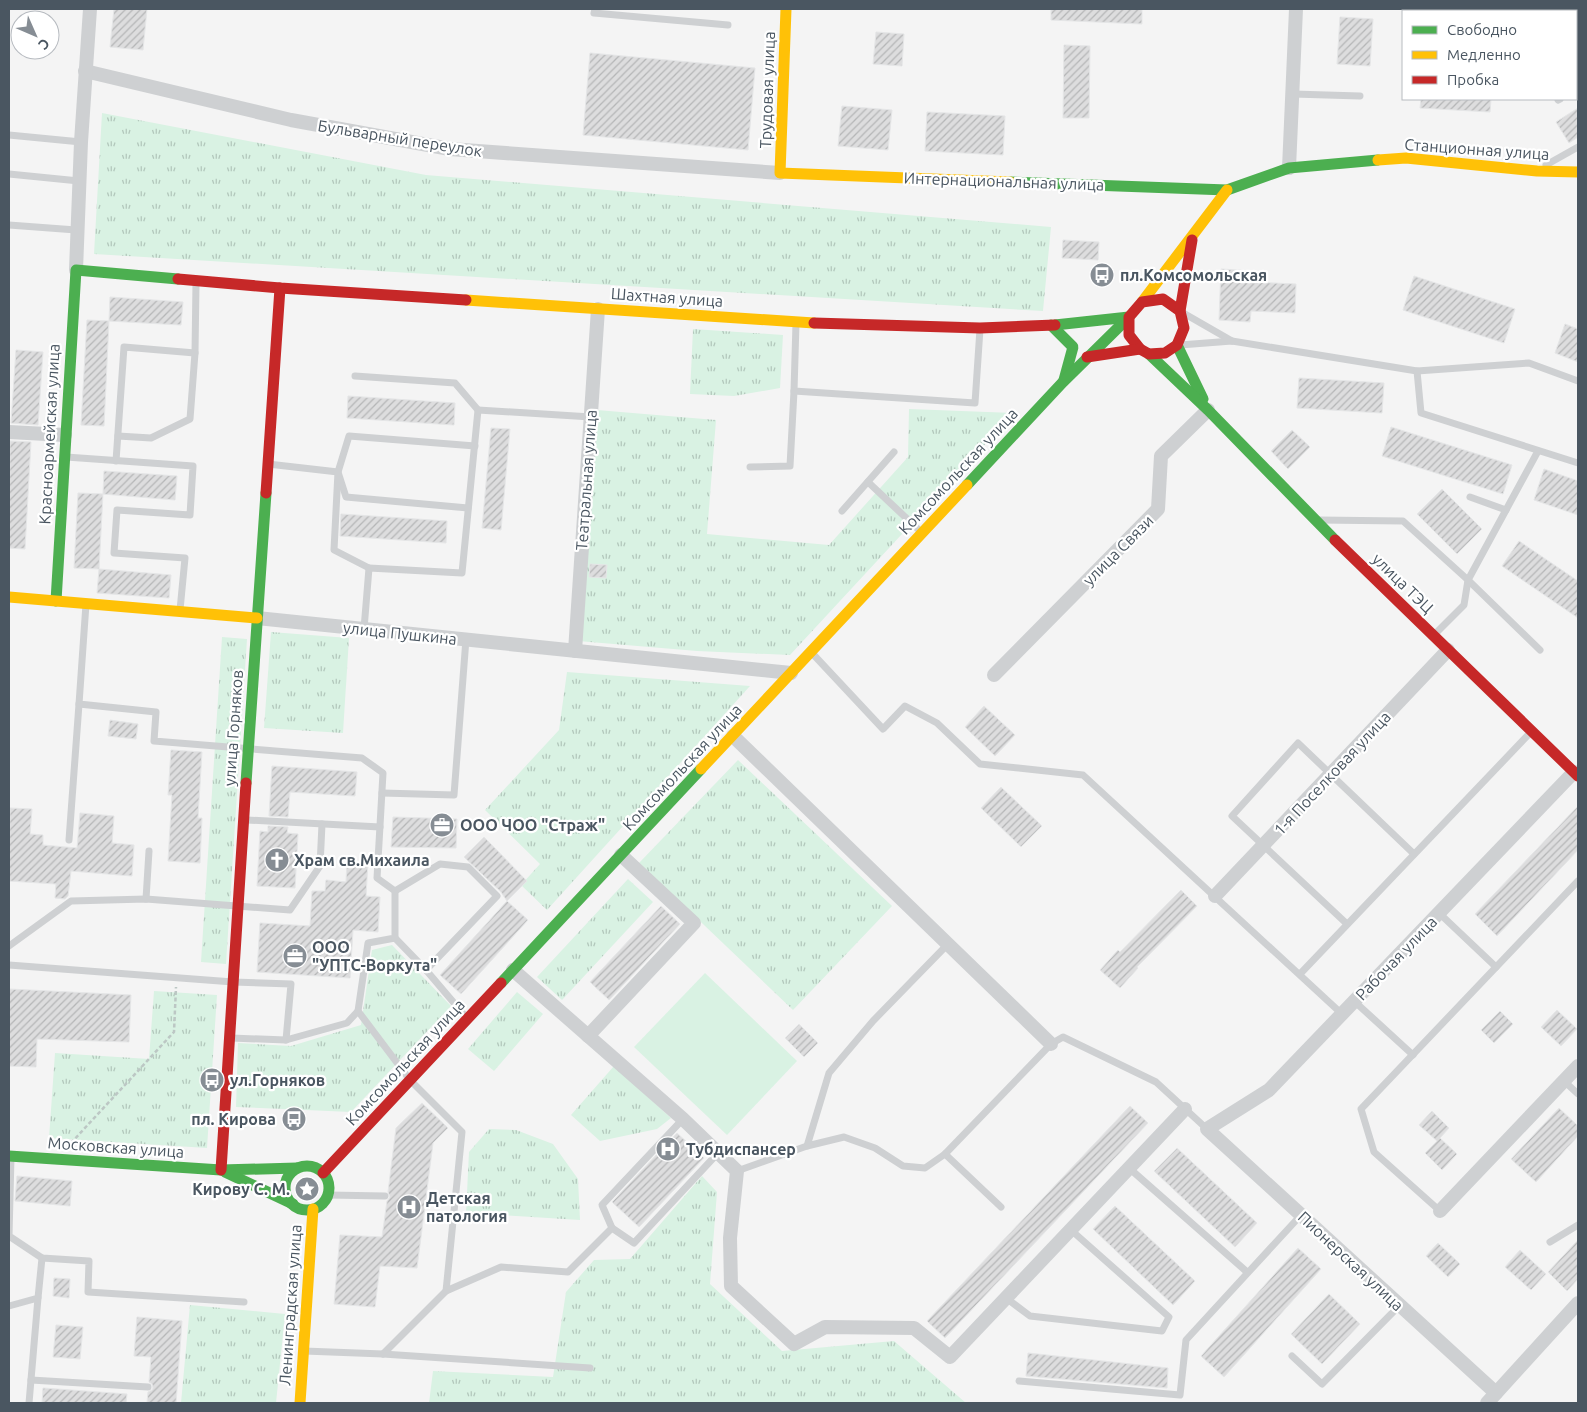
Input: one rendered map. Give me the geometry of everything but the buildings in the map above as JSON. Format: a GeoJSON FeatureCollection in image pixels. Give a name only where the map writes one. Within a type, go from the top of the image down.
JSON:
{"type":"FeatureCollection","features":[{"type":"Feature","properties":{"kind":"street"},"geometry":{"type":"LineString","coordinates":[[76,270],[76,230],[90,9]]}},
{"type":"Feature","properties":{"kind":"street","name":"Трудовая улица"},"geometry":{"type":"LineString","coordinates":[[780,173],[786,9]]}},
{"type":"Feature","properties":{"kind":"street"},"geometry":{"type":"LineString","coordinates":[[1289,168],[1296,9]]}},
{"type":"Feature","properties":{"kind":"street","name":"Бульварный переулок"},"geometry":{"type":"LineString","coordinates":[[85,71],[291,120],[450,149],[780,173]]}},
{"type":"Feature","properties":{"kind":"street","name":"Станционная улица"},"geometry":{"type":"LineString","coordinates":[[1227,190],[1289,168],[1406,158],[1537,171],[1578,172]]}},
{"type":"Feature","properties":{"kind":"street","name":"Интернациональная улица"},"geometry":{"type":"LineString","coordinates":[[780,173],[1227,190]]}},
{"type":"Feature","properties":{"kind":"street"},"geometry":{"type":"LineString","coordinates":[[1145,352],[1129,335],[1129,317],[1192,238],[1227,190]]}},
{"type":"Feature","properties":{"kind":"street"},"geometry":{"type":"LineString","coordinates":[[1087,358],[1145,352],[1164,353],[1177,345],[1184,328],[1180,311],[1192,238]]}},
{"type":"Feature","properties":{"kind":"street","name":"Шахтная улица"},"geometry":{"type":"LineString","coordinates":[[76,270],[280,288],[796,322],[980,328],[1051,325],[1129,317]]}},
{"type":"Feature","properties":{"kind":"street","name":"Красноармейская улица"},"geometry":{"type":"LineString","coordinates":[[56,601],[76,270]]}},
{"type":"Feature","properties":{"kind":"street","name":"улица Горняков"},"geometry":{"type":"LineString","coordinates":[[221,1170],[280,288]]}},
{"type":"Feature","properties":{"kind":"street"},"geometry":{"type":"LineString","coordinates":[[1142,302],[1163,299],[1180,311]]}},
{"type":"Feature","properties":{"kind":"street","name":"Театральная улица"},"geometry":{"type":"LineString","coordinates":[[575,651],[598,309]]}},
{"type":"Feature","properties":{"kind":"street","name":"Комсомольская улица"},"geometry":{"type":"LineString","coordinates":[[323,1173],[1063,382],[1129,317]]}},
{"type":"Feature","properties":{"kind":"street"},"geometry":{"type":"LineString","coordinates":[[1051,325],[1073,347],[1063,382]]}},
{"type":"Feature","properties":{"kind":"street"},"geometry":{"type":"LineString","coordinates":[[1177,345],[1208,410]]}},
{"type":"Feature","properties":{"kind":"street","name":"улица ТЭЦ"},"geometry":{"type":"LineString","coordinates":[[1145,352],[1208,410],[1314,520],[1576,774]]}},
{"type":"Feature","properties":{"kind":"street","name":"улица Связи"},"geometry":{"type":"LineString","coordinates":[[994,676],[1158,509],[1161,456],[1208,410]]}},
{"type":"Feature","properties":{"kind":"street"},"geometry":{"type":"LineString","coordinates":[[9,432],[65,435]]}},
{"type":"Feature","properties":{"kind":"street","name":"улица Пушкина"},"geometry":{"type":"LineString","coordinates":[[9,597],[257,618],[791,673]]}},
{"type":"Feature","properties":{"kind":"street","name":"1-я Поселковая улица"},"geometry":{"type":"LineString","coordinates":[[1215,896],[1448,650]]}},
{"type":"Feature","properties":{"kind":"street"},"geometry":{"type":"LineString","coordinates":[[733,736],[1051,1044]]}},
{"type":"Feature","properties":{"kind":"street","name":"Рабочая улица"},"geometry":{"type":"LineString","coordinates":[[1207,1128],[1269,1090],[1576,774]]}},
{"type":"Feature","properties":{"kind":"street"},"geometry":{"type":"LineString","coordinates":[[588,1036],[694,923],[621,855]]}},
{"type":"Feature","properties":{"kind":"street"},"geometry":{"type":"LineString","coordinates":[[513,970],[683,1119],[737,1171],[730,1238],[731,1286],[794,1344],[825,1326],[914,1328],[950,1357],[1185,1109]]}},
{"type":"Feature","properties":{"kind":"street"},"geometry":{"type":"LineString","coordinates":[[1440,1212],[1578,1066]]}},
{"type":"Feature","properties":{"kind":"street","name":"Пионерская улица"},"geometry":{"type":"LineString","coordinates":[[1207,1128],[1400,1305],[1491,1398]]}},
{"type":"Feature","properties":{"kind":"street","name":"Московская улица"},"geometry":{"type":"LineString","coordinates":[[10,1156],[221,1170],[297,1168]]}},
{"type":"Feature","properties":{"kind":"street"},"geometry":{"type":"LineString","coordinates":[[307,1166],[316,1168],[323,1173],[328,1180],[329,1188],[328,1195],[323,1203],[307,1210],[298,1208],[288,1199],[285,1190],[286,1182],[297,1168],[307,1166]]}},
{"type":"Feature","properties":{"kind":"street","name":"Московская улица"},"geometry":{"type":"LineString","coordinates":[[221,1170],[293,1204]]}},
{"type":"Feature","properties":{"kind":"street","name":"Ленинградская улица"},"geometry":{"type":"LineString","coordinates":[[300,1403],[313,1209]]}},
{"type":"Feature","properties":{"kind":"street"},"geometry":{"type":"LineString","coordinates":[[1491,1398],[1578,1304]]}},
{"type":"Feature","properties":{"kind":"lane"},"geometry":{"type":"LineString","coordinates":[[595,9],[594,13],[728,25]]}},
{"type":"Feature","properties":{"kind":"lane"},"geometry":{"type":"LineString","coordinates":[[1293,94],[1360,96]]}},
{"type":"Feature","properties":{"kind":"lane"},"geometry":{"type":"LineString","coordinates":[[9,135],[81,142]]}},
{"type":"Feature","properties":{"kind":"lane"},"geometry":{"type":"LineString","coordinates":[[1537,171],[1578,146]]}},
{"type":"Feature","properties":{"kind":"lane"},"geometry":{"type":"LineString","coordinates":[[9,174],[79,181]]}},
{"type":"Feature","properties":{"kind":"lane"},"geometry":{"type":"LineString","coordinates":[[9,224],[76,230]]}},
{"type":"Feature","properties":{"kind":"lane"},"geometry":{"type":"LineString","coordinates":[[118,436],[151,438],[190,419],[195,353],[196,280]]}},
{"type":"Feature","properties":{"kind":"lane"},"geometry":{"type":"LineString","coordinates":[[1180,311],[1232,342]]}},
{"type":"Feature","properties":{"kind":"lane"},"geometry":{"type":"LineString","coordinates":[[750,467],[790,466],[796,322]]}},
{"type":"Feature","properties":{"kind":"lane"},"geometry":{"type":"LineString","coordinates":[[794,391],[975,403],[980,328]]}},
{"type":"Feature","properties":{"kind":"lane"},"geometry":{"type":"LineString","coordinates":[[1177,345],[1232,342],[1418,371],[1529,363],[1578,381]]}},
{"type":"Feature","properties":{"kind":"lane"},"geometry":{"type":"LineString","coordinates":[[116,461],[124,347],[195,353]]}},
{"type":"Feature","properties":{"kind":"lane"},"geometry":{"type":"LineString","coordinates":[[1418,371],[1421,413],[1578,464]]}},
{"type":"Feature","properties":{"kind":"lane"},"geometry":{"type":"LineString","coordinates":[[355,376],[455,383],[478,410],[475,446],[462,573],[369,568],[334,550],[338,472],[348,436],[475,446]]}},
{"type":"Feature","properties":{"kind":"lane"},"geometry":{"type":"LineString","coordinates":[[478,410],[591,417]]}},
{"type":"Feature","properties":{"kind":"lane"},"geometry":{"type":"LineString","coordinates":[[1433,636],[1464,605],[1468,580],[1538,451]]}},
{"type":"Feature","properties":{"kind":"lane"},"geometry":{"type":"LineString","coordinates":[[842,511],[894,452]]}},
{"type":"Feature","properties":{"kind":"lane"},"geometry":{"type":"LineString","coordinates":[[64,456],[193,466],[190,515],[117,510],[114,553],[184,558],[180,611]]}},
{"type":"Feature","properties":{"kind":"lane"},"geometry":{"type":"LineString","coordinates":[[268,464],[338,472]]}},
{"type":"Feature","properties":{"kind":"lane"},"geometry":{"type":"LineString","coordinates":[[338,472],[346,497],[468,508]]}},
{"type":"Feature","properties":{"kind":"lane"},"geometry":{"type":"LineString","coordinates":[[868,482],[922,533]]}},
{"type":"Feature","properties":{"kind":"lane"},"geometry":{"type":"LineString","coordinates":[[1470,496],[1506,510]]}},
{"type":"Feature","properties":{"kind":"lane"},"geometry":{"type":"LineString","coordinates":[[1314,520],[1403,521],[1468,580],[1540,650]]}},
{"type":"Feature","properties":{"kind":"lane"},"geometry":{"type":"LineString","coordinates":[[364,629],[369,568]]}},
{"type":"Feature","properties":{"kind":"lane"},"geometry":{"type":"LineString","coordinates":[[69,840],[86,603]]}},
{"type":"Feature","properties":{"kind":"lane"},"geometry":{"type":"LineString","coordinates":[[382,793],[454,795],[466,639]]}},
{"type":"Feature","properties":{"kind":"lane"},"geometry":{"type":"LineString","coordinates":[[811,652],[883,729],[906,706],[937,723],[980,764],[1083,775],[1342,1014]]}},
{"type":"Feature","properties":{"kind":"lane"},"geometry":{"type":"LineString","coordinates":[[79,704],[156,712],[154,741],[362,758],[383,773],[377,878],[395,891]]}},
{"type":"Feature","properties":{"kind":"lane"},"geometry":{"type":"LineString","coordinates":[[1300,974],[1532,731]]}},
{"type":"Feature","properties":{"kind":"lane"},"geometry":{"type":"LineString","coordinates":[[1347,924],[1232,816],[1298,743],[1414,854]]}},
{"type":"Feature","properties":{"kind":"lane"},"geometry":{"type":"LineString","coordinates":[[244,820],[380,827]]}},
{"type":"Feature","properties":{"kind":"lane"},"geometry":{"type":"LineString","coordinates":[[9,946],[71,901],[146,899],[290,910],[320,866],[322,824]]}},
{"type":"Feature","properties":{"kind":"lane"},"geometry":{"type":"LineString","coordinates":[[146,899],[149,851]]}},
{"type":"Feature","properties":{"kind":"lane"},"geometry":{"type":"LineString","coordinates":[[395,891],[440,864],[468,867],[497,896],[426,970]]}},
{"type":"Feature","properties":{"kind":"lane"},"geometry":{"type":"LineString","coordinates":[[1440,1212],[1374,1152],[1361,1109],[1578,881]]}},
{"type":"Feature","properties":{"kind":"lane"},"geometry":{"type":"LineString","coordinates":[[395,891],[395,938],[426,970],[468,1019]]}},
{"type":"Feature","properties":{"kind":"lane"},"geometry":{"type":"LineString","coordinates":[[1439,913],[1496,967]]}},
{"type":"Feature","properties":{"kind":"lane"},"geometry":{"type":"LineString","coordinates":[[230,1038],[286,1040],[347,1023],[358,1011],[368,943],[395,938]]}},
{"type":"Feature","properties":{"kind":"lane"},"geometry":{"type":"LineString","coordinates":[[807,1146],[828,1073],[873,1022],[948,945]]}},
{"type":"Feature","properties":{"kind":"lane"},"geometry":{"type":"LineString","coordinates":[[9,965],[233,982],[291,984],[286,1040]]}},
{"type":"Feature","properties":{"kind":"lane"},"geometry":{"type":"LineString","coordinates":[[1354,1002],[1413,1055]]}},
{"type":"Feature","properties":{"kind":"lane"},"geometry":{"type":"LineString","coordinates":[[358,1011],[410,1080],[462,1132],[446,1291]]}},
{"type":"Feature","properties":{"kind":"lane"},"geometry":{"type":"LineString","coordinates":[[737,1171],[807,1146],[844,1136],[875,1148],[903,1166],[925,1168],[945,1154],[1051,1044],[1063,1037],[1156,1082],[1207,1128]]}},
{"type":"Feature","properties":{"kind":"lane"},"geometry":{"type":"LineString","coordinates":[[1564,1081],[1578,1094]]}},
{"type":"Feature","properties":{"kind":"lane"},"geometry":{"type":"LineString","coordinates":[[683,1119],[602,1205],[612,1228],[634,1243],[718,1153]]}},
{"type":"Feature","properties":{"kind":"lane"},"geometry":{"type":"LineString","coordinates":[[945,1154],[1001,1207]]}},
{"type":"Feature","properties":{"kind":"lane"},"geometry":{"type":"LineString","coordinates":[[10,1156],[9,1236],[42,1258],[89,1261],[88,1292],[244,1302]]}},
{"type":"Feature","properties":{"kind":"lane"},"geometry":{"type":"LineString","coordinates":[[1130,1168],[1247,1272]]}},
{"type":"Feature","properties":{"kind":"lane"},"geometry":{"type":"LineString","coordinates":[[328,1195],[384,1196]]}},
{"type":"Feature","properties":{"kind":"lane"},"geometry":{"type":"LineString","coordinates":[[1019,1381],[1180,1395],[1186,1340],[1301,1215]]}},
{"type":"Feature","properties":{"kind":"lane"},"geometry":{"type":"LineString","coordinates":[[1550,1242],[1578,1225]]}},
{"type":"Feature","properties":{"kind":"lane"},"geometry":{"type":"LineString","coordinates":[[384,1354],[446,1291],[500,1267],[568,1272],[612,1228]]}},
{"type":"Feature","properties":{"kind":"lane"},"geometry":{"type":"LineString","coordinates":[[1006,1298],[1030,1316],[1162,1331],[1169,1317],[1071,1230]]}},
{"type":"Feature","properties":{"kind":"lane"},"geometry":{"type":"LineString","coordinates":[[29,1403],[42,1258]]}},
{"type":"Feature","properties":{"kind":"lane"},"geometry":{"type":"LineString","coordinates":[[9,1306],[38,1298]]}},
{"type":"Feature","properties":{"kind":"lane"},"geometry":{"type":"LineString","coordinates":[[1292,1356],[1322,1384],[1400,1305]]}},
{"type":"Feature","properties":{"kind":"lane"},"geometry":{"type":"LineString","coordinates":[[304,1351],[384,1354],[590,1368]]}},
{"type":"Feature","properties":{"kind":"lane"},"geometry":{"type":"LineString","coordinates":[[31,1380],[148,1387]]}},
{"type":"Feature","properties":{"kind":"path"},"geometry":{"type":"LineString","coordinates":[[56,1159],[174,1032],[177,978]]}},
{"type":"Feature","properties":{"kind":"green space"},"geometry":{"type":"Polygon","coordinates":[[[102,113],[426,175],[1051,227],[1043,311],[94,254],[102,113]]]}},
{"type":"Feature","properties":{"kind":"green space"},"geometry":{"type":"Polygon","coordinates":[[[693,329],[783,335],[780,388],[734,396],[690,394],[693,329]]]}},
{"type":"Feature","properties":{"kind":"green space"},"geometry":{"type":"Polygon","coordinates":[[[909,409],[1014,413],[790,655],[697,651],[578,641],[597,410],[716,420],[707,534],[829,545],[908,457],[909,409]]]}},
{"type":"Feature","properties":{"kind":"green space"},"geometry":{"type":"Polygon","coordinates":[[[271,632],[349,638],[343,733],[264,728],[271,632]]]}},
{"type":"Feature","properties":{"kind":"green space"},"geometry":{"type":"Polygon","coordinates":[[[222,637],[247,639],[226,964],[201,962],[222,637]]]}},
{"type":"Feature","properties":{"kind":"green space"},"geometry":{"type":"Polygon","coordinates":[[[567,672],[750,686],[547,910],[521,885],[540,864],[485,810],[559,730],[567,672]]]}},
{"type":"Feature","properties":{"kind":"green space"},"geometry":{"type":"Polygon","coordinates":[[[738,760],[892,906],[793,1010],[639,863],[738,760]]]}},
{"type":"Feature","properties":{"kind":"green space"},"geometry":{"type":"Polygon","coordinates":[[[628,879],[653,902],[562,1000],[537,977],[628,879]]]}},
{"type":"Feature","properties":{"kind":"green space"},"geometry":{"type":"Polygon","coordinates":[[[392,945],[451,1006],[351,1112],[236,1107],[238,1043],[291,1046],[361,1025],[372,950],[392,945]]]}},
{"type":"Feature","properties":{"kind":"green space"},"geometry":{"type":"Polygon","coordinates":[[[705,973],[797,1061],[727,1135],[634,1047],[705,973]]]}},
{"type":"Feature","properties":{"kind":"green space"},"geometry":{"type":"Polygon","coordinates":[[[154,991],[217,995],[207,1148],[49,1138],[55,1053],[149,1059],[154,991]]]}},
{"type":"Feature","properties":{"kind":"green space"},"geometry":{"type":"Polygon","coordinates":[[[517,992],[543,1014],[494,1071],[468,1049],[517,992]]]}},
{"type":"Feature","properties":{"kind":"green space"},"geometry":{"type":"Polygon","coordinates":[[[614,1066],[671,1118],[657,1129],[600,1141],[571,1115],[614,1066]]]}},
{"type":"Feature","properties":{"kind":"green space"},"geometry":{"type":"Polygon","coordinates":[[[489,1129],[516,1130],[553,1144],[578,1179],[580,1220],[466,1213],[469,1152],[489,1129]]]}},
{"type":"Feature","properties":{"kind":"green space"},"geometry":{"type":"Polygon","coordinates":[[[702,1176],[717,1192],[710,1284],[782,1351],[894,1341],[966,1403],[429,1403],[433,1371],[553,1377],[566,1292],[594,1260],[630,1259],[702,1176]]]}},
{"type":"Feature","properties":{"kind":"green space"},"geometry":{"type":"Polygon","coordinates":[[[190,1305],[285,1314],[276,1403],[181,1403],[190,1305]]]}},
{"type":"Feature","properties":{"kind":"traffic: fast"},"geometry":{"type":"LineString","coordinates":[[1010,182],[1227,190],[1289,168],[1378,160]]}},
{"type":"Feature","properties":{"kind":"traffic: fast"},"geometry":{"type":"LineString","coordinates":[[56,601],[76,270],[178,279]]}},
{"type":"Feature","properties":{"kind":"traffic: fast"},"geometry":{"type":"LineString","coordinates":[[1055,325],[1129,317]]}},
{"type":"Feature","properties":{"kind":"traffic: fast"},"geometry":{"type":"LineString","coordinates":[[967,485],[1063,382],[1129,317]]}},
{"type":"Feature","properties":{"kind":"traffic: fast"},"geometry":{"type":"LineString","coordinates":[[1051,325],[1073,347],[1064,380]]}},
{"type":"Feature","properties":{"kind":"traffic: fast"},"geometry":{"type":"LineString","coordinates":[[1177,345],[1203,399]]}},
{"type":"Feature","properties":{"kind":"traffic: fast"},"geometry":{"type":"LineString","coordinates":[[1149,354],[1208,410],[1335,540]]}},
{"type":"Feature","properties":{"kind":"traffic: fast"},"geometry":{"type":"LineString","coordinates":[[246,783],[266,493]]}},
{"type":"Feature","properties":{"kind":"traffic: fast"},"geometry":{"type":"LineString","coordinates":[[501,983],[701,769]]}},
{"type":"Feature","properties":{"kind":"traffic: fast"},"geometry":{"type":"LineString","coordinates":[[9,1156],[221,1170],[297,1168]]}},
{"type":"Feature","properties":{"kind":"traffic: fast"},"geometry":{"type":"LineString","coordinates":[[307,1166],[319,1170],[325,1176],[329,1188],[325,1200],[319,1206],[307,1210],[295,1206],[289,1200],[285,1188],[289,1176],[295,1170],[307,1166]]}},
{"type":"Feature","properties":{"kind":"traffic: fast"},"geometry":{"type":"LineString","coordinates":[[225,1172],[293,1204]]}},
{"type":"Feature","properties":{"kind":"traffic: slow"},"geometry":{"type":"LineString","coordinates":[[786,9],[780,173],[1010,182]]}},
{"type":"Feature","properties":{"kind":"traffic: slow"},"geometry":{"type":"LineString","coordinates":[[1378,160],[1406,158],[1537,171],[1578,172]]}},
{"type":"Feature","properties":{"kind":"traffic: slow"},"geometry":{"type":"LineString","coordinates":[[1142,302],[1227,190]]}},
{"type":"Feature","properties":{"kind":"traffic: slow"},"geometry":{"type":"LineString","coordinates":[[466,300],[814,323]]}},
{"type":"Feature","properties":{"kind":"traffic: slow"},"geometry":{"type":"LineString","coordinates":[[701,769],[967,485]]}},
{"type":"Feature","properties":{"kind":"traffic: slow"},"geometry":{"type":"LineString","coordinates":[[9,597],[257,618]]}},
{"type":"Feature","properties":{"kind":"traffic: slow"},"geometry":{"type":"LineString","coordinates":[[300,1403],[313,1209]]}},
{"type":"Feature","properties":{"kind":"traffic: jam"},"geometry":{"type":"LineString","coordinates":[[1180,311],[1192,240]]}},
{"type":"Feature","properties":{"kind":"traffic: jam"},"geometry":{"type":"LineString","coordinates":[[178,279],[280,288],[466,300]]}},
{"type":"Feature","properties":{"kind":"traffic: jam"},"geometry":{"type":"LineString","coordinates":[[266,493],[280,288]]}},
{"type":"Feature","properties":{"kind":"traffic: jam"},"geometry":{"type":"LineString","coordinates":[[1163,299],[1180,311],[1184,328],[1177,345],[1165,353],[1149,354],[1140,349],[1129,335],[1129,317],[1142,302],[1163,299]]}},
{"type":"Feature","properties":{"kind":"traffic: jam"},"geometry":{"type":"LineString","coordinates":[[814,323],[980,328],[1055,325]]}},
{"type":"Feature","properties":{"kind":"traffic: jam"},"geometry":{"type":"LineString","coordinates":[[1087,357],[1140,349]]}},
{"type":"Feature","properties":{"kind":"traffic: jam"},"geometry":{"type":"LineString","coordinates":[[1335,540],[1578,776]]}},
{"type":"Feature","properties":{"kind":"traffic: jam"},"geometry":{"type":"LineString","coordinates":[[221,1170],[246,783]]}},
{"type":"Feature","properties":{"kind":"traffic: jam"},"geometry":{"type":"LineString","coordinates":[[323,1173],[501,983]]}},
{"type":"Feature","properties":{"kind":"place","name":"пл.Комсомольская"},"geometry":{"type":"Point","coordinates":[1102,275]}},
{"type":"Feature","properties":{"kind":"place","name":"ООО ЧОО \"Страж\""},"geometry":{"type":"Point","coordinates":[442,825]}},
{"type":"Feature","properties":{"kind":"place","name":"Храм св.Михаила"},"geometry":{"type":"Point","coordinates":[277,860]}},
{"type":"Feature","properties":{"kind":"place","name":"ООО \"УПТС-Воркута\""},"geometry":{"type":"Point","coordinates":[295,956]}},
{"type":"Feature","properties":{"kind":"place","name":"ул.Горняков"},"geometry":{"type":"Point","coordinates":[212,1080]}},
{"type":"Feature","properties":{"kind":"place","name":"пл. Кирова"},"geometry":{"type":"Point","coordinates":[294,1119]}},
{"type":"Feature","properties":{"kind":"place","name":"Тубдиспансер"},"geometry":{"type":"Point","coordinates":[668,1149]}},
{"type":"Feature","properties":{"kind":"place","name":"Кирову С. М."},"geometry":{"type":"Point","coordinates":[307,1189]}},
{"type":"Feature","properties":{"kind":"place","name":"Детская патология"},"geometry":{"type":"Point","coordinates":[409,1207]}}]}
